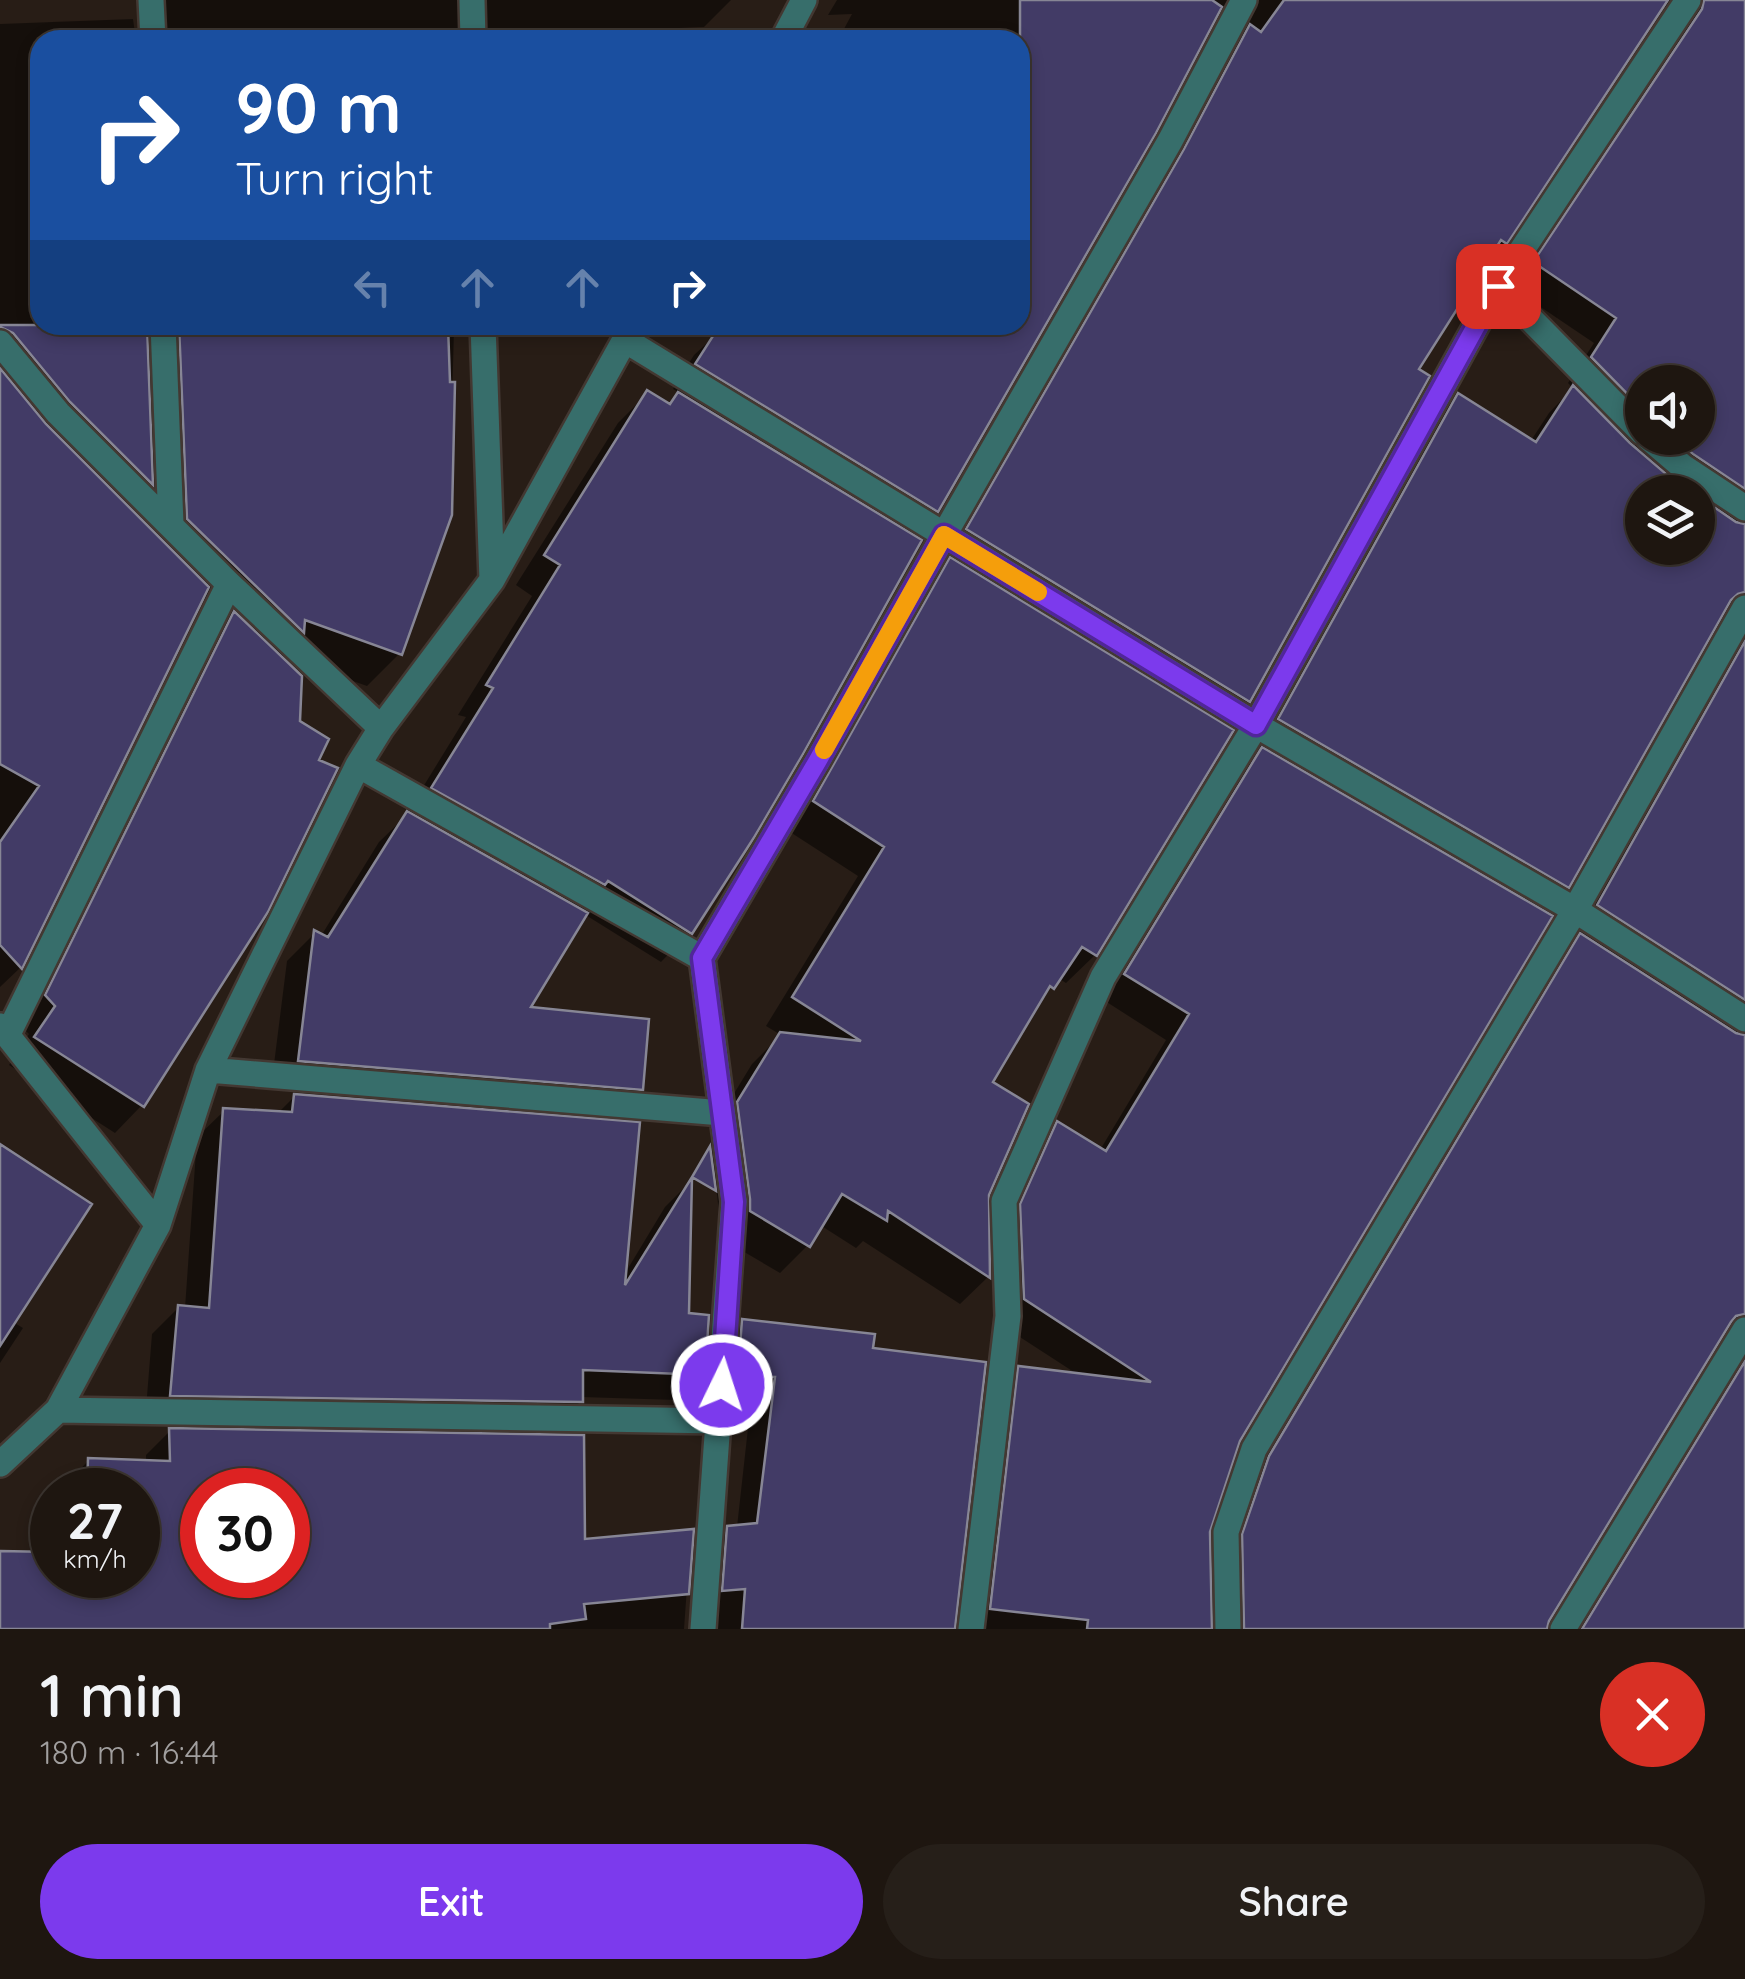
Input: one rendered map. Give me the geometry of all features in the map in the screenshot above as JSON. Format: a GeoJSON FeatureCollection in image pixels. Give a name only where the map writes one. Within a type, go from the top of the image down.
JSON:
{"type":"FeatureCollection","features":[{"type":"Feature","properties":{"kind":"street"},"geometry":{"type":"LineString","coordinates":[[151,0],[152,30]]}},
{"type":"Feature","properties":{"kind":"street"},"geometry":{"type":"LineString","coordinates":[[472,0],[473,30]]}},
{"type":"Feature","properties":{"kind":"street"},"geometry":{"type":"LineString","coordinates":[[788,30],[804,0]]}},
{"type":"Feature","properties":{"kind":"street"},"geometry":{"type":"LineString","coordinates":[[702,1629],[734,1202],[702,958],[1170,141],[1244,0]]}},
{"type":"Feature","properties":{"kind":"street"},"geometry":{"type":"LineString","coordinates":[[970,1629],[1008,1316],[1004,1200],[1103,977],[1256,725],[1498,286],[1688,0]]}},
{"type":"Feature","properties":{"kind":"street"},"geometry":{"type":"LineString","coordinates":[[1498,286],[1625,415]]}},
{"type":"Feature","properties":{"kind":"street"},"geometry":{"type":"LineString","coordinates":[[164,335],[171,524]]}},
{"type":"Feature","properties":{"kind":"street"},"geometry":{"type":"LineString","coordinates":[[483,335],[492,580]]}},
{"type":"Feature","properties":{"kind":"street"},"geometry":{"type":"LineString","coordinates":[[0,1464],[58,1410],[158,1225],[208,1070],[358,764],[492,580],[627,335]]}},
{"type":"Feature","properties":{"kind":"street"},"geometry":{"type":"LineString","coordinates":[[634,335],[944,535],[1256,725],[1574,910],[1745,1019]]}},
{"type":"Feature","properties":{"kind":"street"},"geometry":{"type":"LineString","coordinates":[[0,343],[58,413],[229,584],[381,728]]}},
{"type":"Feature","properties":{"kind":"street"},"geometry":{"type":"LineString","coordinates":[[1669,455],[1745,508]]}},
{"type":"Feature","properties":{"kind":"street"},"geometry":{"type":"LineString","coordinates":[[158,1225],[4,1030],[229,584]]}},
{"type":"Feature","properties":{"kind":"street"},"geometry":{"type":"LineString","coordinates":[[1228,1629],[1226,1532],[1254,1449],[1574,910],[1745,608]]}},
{"type":"Feature","properties":{"kind":"street"},"geometry":{"type":"LineString","coordinates":[[358,764],[702,958]]}},
{"type":"Feature","properties":{"kind":"street"},"geometry":{"type":"LineString","coordinates":[[208,1070],[722,1113]]}},
{"type":"Feature","properties":{"kind":"street"},"geometry":{"type":"LineString","coordinates":[[1564,1629],[1745,1330]]}},
{"type":"Feature","properties":{"kind":"street"},"geometry":{"type":"LineString","coordinates":[[58,1410],[720,1421]]}},
{"type":"Feature","properties":{"kind":"building"},"geometry":{"type":"Polygon","coordinates":[[[1020,0],[1212,0],[1222,7],[1156,133],[938,512],[695,364],[714,335],[1030,335],[1030,30],[1020,30],[1020,0]]]}},
{"type":"Feature","properties":{"kind":"building"},"geometry":{"type":"Polygon","coordinates":[[[1284,0],[1668,0],[1507,244],[1501,240],[1419,369],[1430,376],[1250,702],[966,529],[1184,149],[1250,24],[1261,32],[1284,0]]]}},
{"type":"Feature","properties":{"kind":"building"},"geometry":{"type":"Polygon","coordinates":[[[1704,0],[1745,0],[1745,489],[1694,455],[1715,455],[1715,365],[1625,365],[1625,392],[1591,357],[1616,318],[1533,262],[1702,9],[1704,0]]]}},
{"type":"Feature","properties":{"kind":"building"},"geometry":{"type":"Polygon","coordinates":[[[30,325],[30,335],[147,335],[153,485],[70,402],[13,333],[0,327],[30,325]]]}},
{"type":"Feature","properties":{"kind":"building"},"geometry":{"type":"Polygon","coordinates":[[[179,335],[448,335],[450,382],[455,382],[452,515],[402,655],[305,620],[304,633],[187,519],[179,335]]]}},
{"type":"Feature","properties":{"kind":"building"},"geometry":{"type":"Polygon","coordinates":[[[0,368],[46,424],[209,587],[22,969],[0,945],[0,842],[39,786],[0,764],[0,368]]]}},
{"type":"Feature","properties":{"kind":"building"},"geometry":{"type":"Polygon","coordinates":[[[1573,385],[1625,438],[1625,455],[1644,455],[1667,475],[1625,475],[1625,565],[1715,565],[1715,508],[1745,524],[1745,592],[1731,600],[1569,888],[1278,719],[1458,393],[1536,442],[1573,385]]]}},
{"type":"Feature","properties":{"kind":"building"},"geometry":{"type":"Polygon","coordinates":[[[647,390],[670,404],[678,392],[922,540],[803,754],[692,934],[608,881],[605,885],[431,788],[493,688],[486,685],[560,565],[544,555],[647,390]]]}},
{"type":"Feature","properties":{"kind":"building"},"geometry":{"type":"Polygon","coordinates":[[[950,557],[1234,730],[1097,956],[1082,947],[1054,989],[1050,986],[993,1082],[1029,1104],[989,1195],[990,1278],[888,1211],[887,1221],[842,1194],[810,1247],[750,1211],[737,1102],[780,1032],[861,1041],[792,997],[884,847],[813,801],[950,557]]]}},
{"type":"Feature","properties":{"kind":"building"},"geometry":{"type":"Polygon","coordinates":[[[234,611],[302,676],[300,721],[329,739],[319,760],[338,768],[268,912],[144,1107],[34,1037],[55,1006],[45,995],[234,611]]]}},
{"type":"Feature","properties":{"kind":"building"},"geometry":{"type":"Polygon","coordinates":[[[1745,641],[1745,1000],[1597,905],[1745,641]]]}},
{"type":"Feature","properties":{"kind":"building"},"geometry":{"type":"Polygon","coordinates":[[[1262,747],[1553,916],[1240,1441],[1210,1532],[1212,1629],[1087,1629],[1088,1620],[990,1609],[1018,1366],[1151,1382],[1024,1299],[1020,1204],[1057,1121],[1106,1151],[1189,1014],[1124,974],[1262,747]]]}},
{"type":"Feature","properties":{"kind":"building"},"geometry":{"type":"Polygon","coordinates":[[[407,811],[588,913],[531,1007],[649,1019],[643,1090],[298,1061],[314,930],[328,937],[407,811]]]}},
{"type":"Feature","properties":{"kind":"building"},"geometry":{"type":"Polygon","coordinates":[[[1580,933],[1736,1033],[1745,1035],[1745,1314],[1731,1322],[1547,1629],[1244,1629],[1242,1534],[1269,1456],[1580,933]]]}},
{"type":"Feature","properties":{"kind":"building"},"geometry":{"type":"Polygon","coordinates":[[[294,1094],[640,1122],[625,1285],[692,1177],[689,1313],[709,1315],[705,1375],[583,1370],[583,1402],[170,1396],[178,1305],[209,1308],[223,1108],[292,1112],[294,1094]]]}},
{"type":"Feature","properties":{"kind":"building"},"geometry":{"type":"Polygon","coordinates":[[[0,1144],[92,1204],[0,1346],[0,1144]]]}},
{"type":"Feature","properties":{"kind":"building"},"geometry":{"type":"Polygon","coordinates":[[[710,1146],[716,1191],[692,1177],[710,1146]]]}},
{"type":"Feature","properties":{"kind":"building"},"geometry":{"type":"Polygon","coordinates":[[[742,1319],[875,1334],[873,1348],[986,1362],[955,1629],[742,1629],[745,1589],[722,1591],[727,1526],[757,1523],[775,1377],[738,1376],[742,1319]]]}},
{"type":"Feature","properties":{"kind":"building"},"geometry":{"type":"Polygon","coordinates":[[[1745,1361],[1745,1629],[1582,1629],[1745,1361]]]}},
{"type":"Feature","properties":{"kind":"building"},"geometry":{"type":"Polygon","coordinates":[[[169,1428],[584,1435],[585,1539],[694,1529],[689,1594],[584,1604],[586,1619],[550,1624],[550,1629],[0,1629],[0,1551],[30,1552],[30,1598],[160,1598],[160,1468],[88,1468],[88,1458],[170,1461],[169,1428]]]}},
{"type":"Feature","properties":{"kind":"slow traffic"},"geometry":{"type":"LineString","coordinates":[[824,750],[944,535],[1038,592]]}},
{"type":"Feature","properties":{"kind":"route"},"geometry":{"type":"LineString","coordinates":[[722,1385],[734,1202],[702,958],[944,535],[1256,725],[1498,286]]}}]}
